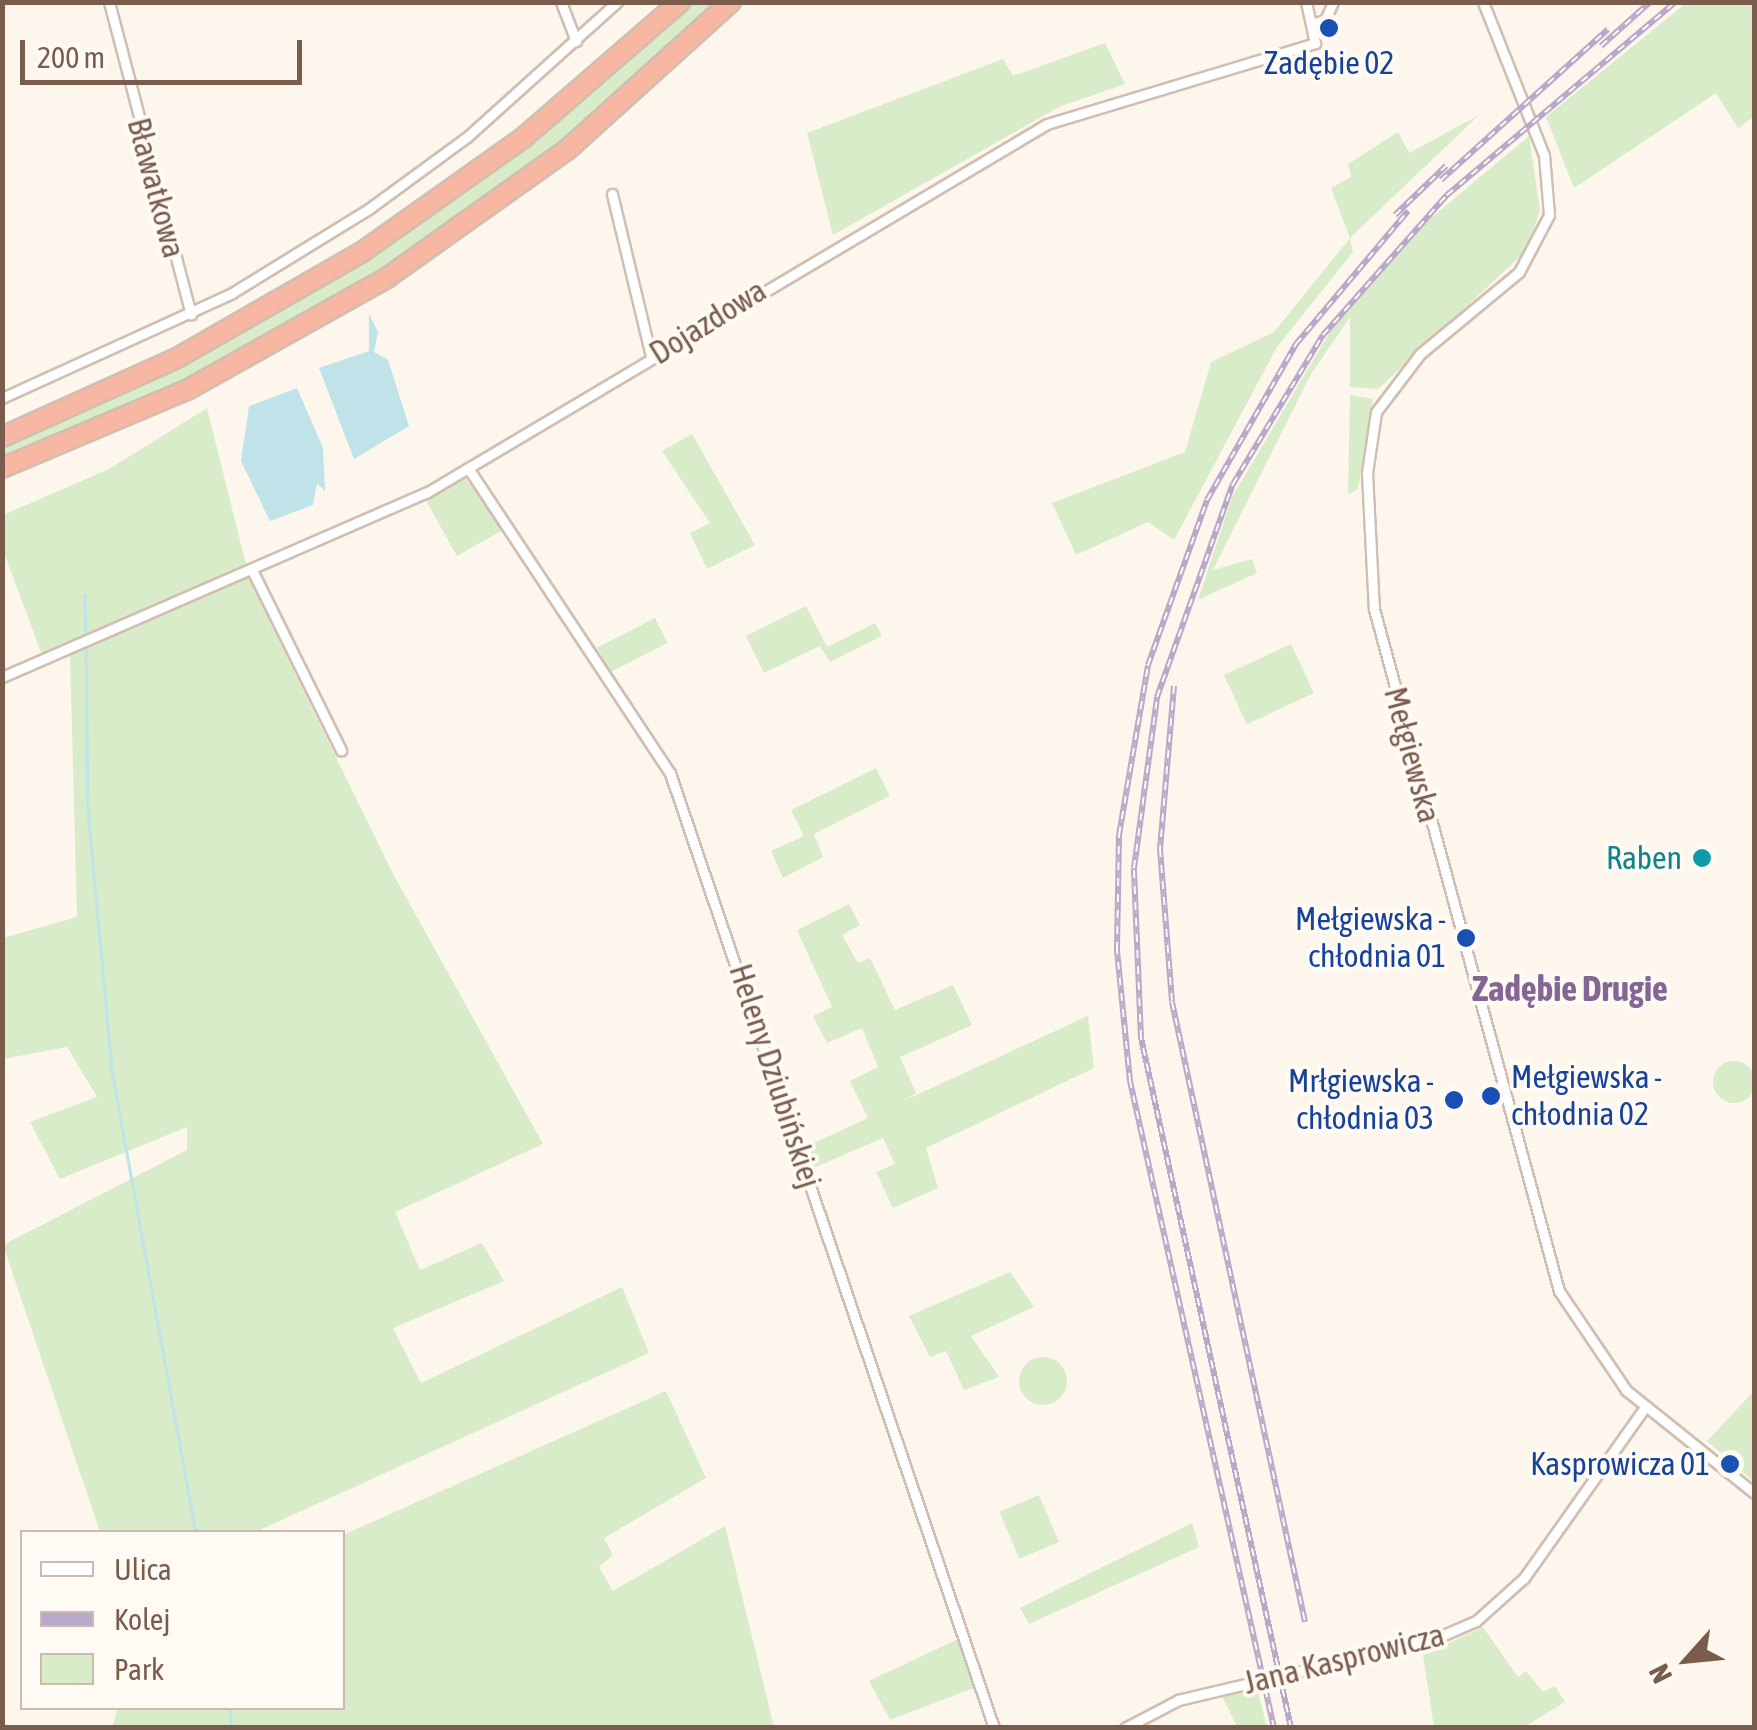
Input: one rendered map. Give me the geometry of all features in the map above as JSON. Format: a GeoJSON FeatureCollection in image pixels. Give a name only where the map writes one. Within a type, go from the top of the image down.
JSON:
{"type":"FeatureCollection","features":[{"type":"Feature","properties":{"kind":"highway"},"geometry":{"type":"LineString","coordinates":[[2,437],[209,342],[374,245],[523,138],[680,2]]}},
{"type":"Feature","properties":{"kind":"highway"},"geometry":{"type":"LineString","coordinates":[[2,468],[187,390],[388,278],[576,143],[731,2]]}},
{"type":"Feature","properties":{"kind":"street","name":"Bławatkowa"},"geometry":{"type":"LineString","coordinates":[[109,2],[191,314]]}},
{"type":"Feature","properties":{"kind":"street"},"geometry":{"type":"LineString","coordinates":[[561,2],[576,41]]}},
{"type":"Feature","properties":{"kind":"street"},"geometry":{"type":"LineString","coordinates":[[2,398],[191,314],[412,180],[617,2]]}},
{"type":"Feature","properties":{"kind":"street"},"geometry":{"type":"LineString","coordinates":[[1306,2],[1311,24],[1325,20],[1334,2]]}},
{"type":"Feature","properties":{"kind":"street","name":"Mełgiewska"},"geometry":{"type":"LineString","coordinates":[[1482,2],[1544,155],[1550,215],[1519,272],[1420,354],[1380,405],[1367,458],[1371,594],[1550,1265],[1585,1342],[1645,1407],[1754,1494]]}},
{"type":"Feature","properties":{"kind":"street","name":"Dojazdowa"},"geometry":{"type":"LineString","coordinates":[[2,677],[253,572],[468,468],[1047,124],[1315,43],[1311,24]]}},
{"type":"Feature","properties":{"kind":"street"},"geometry":{"type":"LineString","coordinates":[[612,194],[651,357]]}},
{"type":"Feature","properties":{"kind":"street","name":"Heleny Dziubińskiej"},"geometry":{"type":"LineString","coordinates":[[468,468],[670,773],[994,1728]]}},
{"type":"Feature","properties":{"kind":"street"},"geometry":{"type":"LineString","coordinates":[[253,572],[341,750]]}},
{"type":"Feature","properties":{"kind":"street","name":"Jana Kasprowicza"},"geometry":{"type":"LineString","coordinates":[[1125,1728],[1178,1700],[1432,1640],[1476,1622],[1524,1578],[1645,1407]]}},
{"type":"Feature","properties":{"kind":"green space"},"geometry":{"type":"Polygon","coordinates":[[[689,3],[722,3],[542,161],[407,258],[222,365],[3,462],[3,443],[213,348],[392,240],[526,144],[689,3]]]}},
{"type":"Feature","properties":{"kind":"green space"},"geometry":{"type":"Polygon","coordinates":[[[1686,3],[1754,3],[1754,117],[1738,128],[1716,93],[1574,188],[1546,117],[1686,3]]]}},
{"type":"Feature","properties":{"kind":"green space"},"geometry":{"type":"Polygon","coordinates":[[[1105,43],[1125,84],[1059,107],[833,235],[807,133],[1003,59],[1013,76],[1105,43]]]}},
{"type":"Feature","properties":{"kind":"green space"},"geometry":{"type":"Polygon","coordinates":[[[1479,115],[1350,238],[1331,188],[1351,177],[1348,164],[1398,132],[1409,153],[1479,115]]]}},
{"type":"Feature","properties":{"kind":"green space"},"geometry":{"type":"Polygon","coordinates":[[[1529,136],[1540,210],[1527,250],[1378,389],[1350,387],[1350,317],[1311,374],[1213,570],[1252,559],[1257,573],[1198,600],[1232,497],[1337,320],[1419,228],[1529,136]]]}},
{"type":"Feature","properties":{"kind":"green space"},"geometry":{"type":"Polygon","coordinates":[[[1350,238],[1353,252],[1277,347],[1174,540],[1148,522],[1076,555],[1052,503],[1185,452],[1211,362],[1274,332],[1350,238]]]}},
{"type":"Feature","properties":{"kind":"green space"},"geometry":{"type":"Polygon","coordinates":[[[1350,395],[1373,399],[1358,489],[1348,494],[1350,395]]]}},
{"type":"Feature","properties":{"kind":"green space"},"geometry":{"type":"Polygon","coordinates":[[[207,408],[250,581],[392,872],[543,1144],[395,1212],[420,1270],[482,1243],[504,1281],[393,1328],[421,1383],[622,1287],[649,1353],[259,1530],[99,1530],[3,1245],[187,1150],[187,1127],[60,1179],[30,1122],[97,1097],[67,1047],[3,1059],[3,938],[77,917],[70,655],[68,646],[42,655],[3,550],[3,515],[109,469],[207,408]]]}},
{"type":"Feature","properties":{"kind":"green space"},"geometry":{"type":"Polygon","coordinates":[[[692,434],[755,545],[707,569],[690,533],[710,523],[662,451],[692,434]]]}},
{"type":"Feature","properties":{"kind":"green space"},"geometry":{"type":"Polygon","coordinates":[[[465,478],[503,530],[457,556],[425,499],[465,478]]]}},
{"type":"Feature","properties":{"kind":"green space"},"geometry":{"type":"Polygon","coordinates":[[[806,606],[827,647],[875,623],[882,636],[830,662],[820,646],[764,673],[746,636],[806,606]]]}},
{"type":"Feature","properties":{"kind":"green space"},"geometry":{"type":"Polygon","coordinates":[[[655,618],[668,643],[610,672],[597,648],[655,618]]]}},
{"type":"Feature","properties":{"kind":"green space"},"geometry":{"type":"Polygon","coordinates":[[[1291,644],[1314,693],[1247,724],[1224,675],[1291,644]]]}},
{"type":"Feature","properties":{"kind":"green space"},"geometry":{"type":"Polygon","coordinates":[[[876,768],[890,796],[814,834],[823,857],[783,878],[771,851],[804,836],[791,810],[876,768]]]}},
{"type":"Feature","properties":{"kind":"green space"},"geometry":{"type":"Polygon","coordinates":[[[849,904],[860,925],[842,935],[858,963],[870,958],[895,1010],[953,985],[972,1025],[900,1057],[916,1093],[901,1102],[1088,1016],[1094,1068],[926,1148],[938,1188],[893,1208],[876,1172],[895,1164],[883,1138],[811,1169],[801,1149],[868,1118],[850,1081],[878,1067],[862,1028],[827,1043],[813,1016],[832,1007],[797,930],[849,904]]]}},
{"type":"Feature","properties":{"kind":"green space"},"geometry":{"type":"Polygon","coordinates":[[[1734,1061],[1749,1067],[1755,1082],[1749,1097],[1734,1103],[1719,1097],[1713,1082],[1719,1067],[1734,1061]]]}},
{"type":"Feature","properties":{"kind":"green space"},"geometry":{"type":"Polygon","coordinates":[[[1010,1272],[1034,1307],[971,1336],[999,1377],[964,1390],[946,1351],[930,1357],[909,1316],[1010,1272]]]}},
{"type":"Feature","properties":{"kind":"green space"},"geometry":{"type":"Polygon","coordinates":[[[1043,1357],[1060,1364],[1067,1381],[1060,1398],[1043,1405],[1026,1398],[1019,1381],[1026,1364],[1043,1357]]]}},
{"type":"Feature","properties":{"kind":"green space"},"geometry":{"type":"Polygon","coordinates":[[[666,1391],[706,1478],[604,1538],[613,1555],[599,1567],[613,1591],[725,1526],[774,1727],[112,1727],[117,1710],[345,1710],[345,1534],[666,1391]]]}},
{"type":"Feature","properties":{"kind":"green space"},"geometry":{"type":"Polygon","coordinates":[[[1754,1391],[1754,1482],[1707,1441],[1754,1391]]]}},
{"type":"Feature","properties":{"kind":"green space"},"geometry":{"type":"Polygon","coordinates":[[[1039,1495],[1059,1542],[1019,1559],[999,1512],[1039,1495]]]}},
{"type":"Feature","properties":{"kind":"green space"},"geometry":{"type":"Polygon","coordinates":[[[1192,1523],[1199,1547],[1029,1624],[1020,1608],[1192,1523]]]}},
{"type":"Feature","properties":{"kind":"green space"},"geometry":{"type":"Polygon","coordinates":[[[1483,1627],[1518,1677],[1526,1671],[1543,1692],[1555,1686],[1565,1702],[1524,1727],[1434,1727],[1423,1655],[1483,1627]]]}},
{"type":"Feature","properties":{"kind":"green space"},"geometry":{"type":"Polygon","coordinates":[[[958,1639],[976,1687],[890,1720],[869,1681],[958,1639]]]}},
{"type":"Feature","properties":{"kind":"green space"},"geometry":{"type":"Polygon","coordinates":[[[1257,1688],[1267,1727],[1237,1727],[1221,1694],[1257,1688]]]}},
{"type":"Feature","properties":{"kind":"water"},"geometry":{"type":"Polygon","coordinates":[[[369,314],[378,332],[374,352],[388,360],[409,426],[354,459],[319,368],[369,351],[369,314]]]}},
{"type":"Feature","properties":{"kind":"water"},"geometry":{"type":"Polygon","coordinates":[[[297,388],[323,448],[325,491],[317,483],[313,505],[270,521],[241,461],[249,406],[297,388]]]}},
{"type":"Feature","properties":{"kind":"waterway"},"geometry":{"type":"LineString","coordinates":[[85,595],[86,638]]}},
{"type":"Feature","properties":{"kind":"waterway"},"geometry":{"type":"LineString","coordinates":[[86,646],[88,810],[112,1071],[196,1530]]}},
{"type":"Feature","properties":{"kind":"waterway"},"geometry":{"type":"LineString","coordinates":[[230,1710],[231,1728]]}},
{"type":"Feature","properties":{"kind":"railway"},"geometry":{"type":"LineString","coordinates":[[1601,46],[1650,2]]}},
{"type":"Feature","properties":{"kind":"railway"},"geometry":{"type":"LineString","coordinates":[[1291,1728],[1141,1038],[1134,868],[1157,697],[1233,484],[1323,335],[1447,195],[1675,2]]}},
{"type":"Feature","properties":{"kind":"railway"},"geometry":{"type":"LineString","coordinates":[[1441,180],[1608,29]]}},
{"type":"Feature","properties":{"kind":"railway"},"geometry":{"type":"LineString","coordinates":[[1395,215],[1446,166]]}},
{"type":"Feature","properties":{"kind":"railway"},"geometry":{"type":"LineString","coordinates":[[1274,1728],[1130,1081],[1117,950],[1119,835],[1148,665],[1207,500],[1296,344],[1408,211]]}},
{"type":"Feature","properties":{"kind":"railway"},"geometry":{"type":"LineString","coordinates":[[1174,686],[1160,849],[1172,1002],[1305,1622]]}},
{"type":"Feature","properties":{"kind":"place","name":"Zadębie 02"},"geometry":{"type":"Point","coordinates":[1329,28]}},
{"type":"Feature","properties":{"kind":"place","name":"Raben"},"geometry":{"type":"Point","coordinates":[1702,858]}},
{"type":"Feature","properties":{"kind":"place","name":"Mełgiewska - chłodnia 01"},"geometry":{"type":"Point","coordinates":[1466,938]}},
{"type":"Feature","properties":{"kind":"place","name":"Mełgiewska - chłodnia 02"},"geometry":{"type":"Point","coordinates":[1491,1096]}},
{"type":"Feature","properties":{"kind":"place","name":"Mrłgiewska - chłodnia 03"},"geometry":{"type":"Point","coordinates":[1454,1100]}},
{"type":"Feature","properties":{"kind":"place","name":"Kasprowicza 01"},"geometry":{"type":"Point","coordinates":[1730,1464]}},
{"type":"Feature","properties":{"kind":"district","name":"Zadębie Drugie"},"geometry":{"type":"Point","coordinates":[1570,988]}}]}
